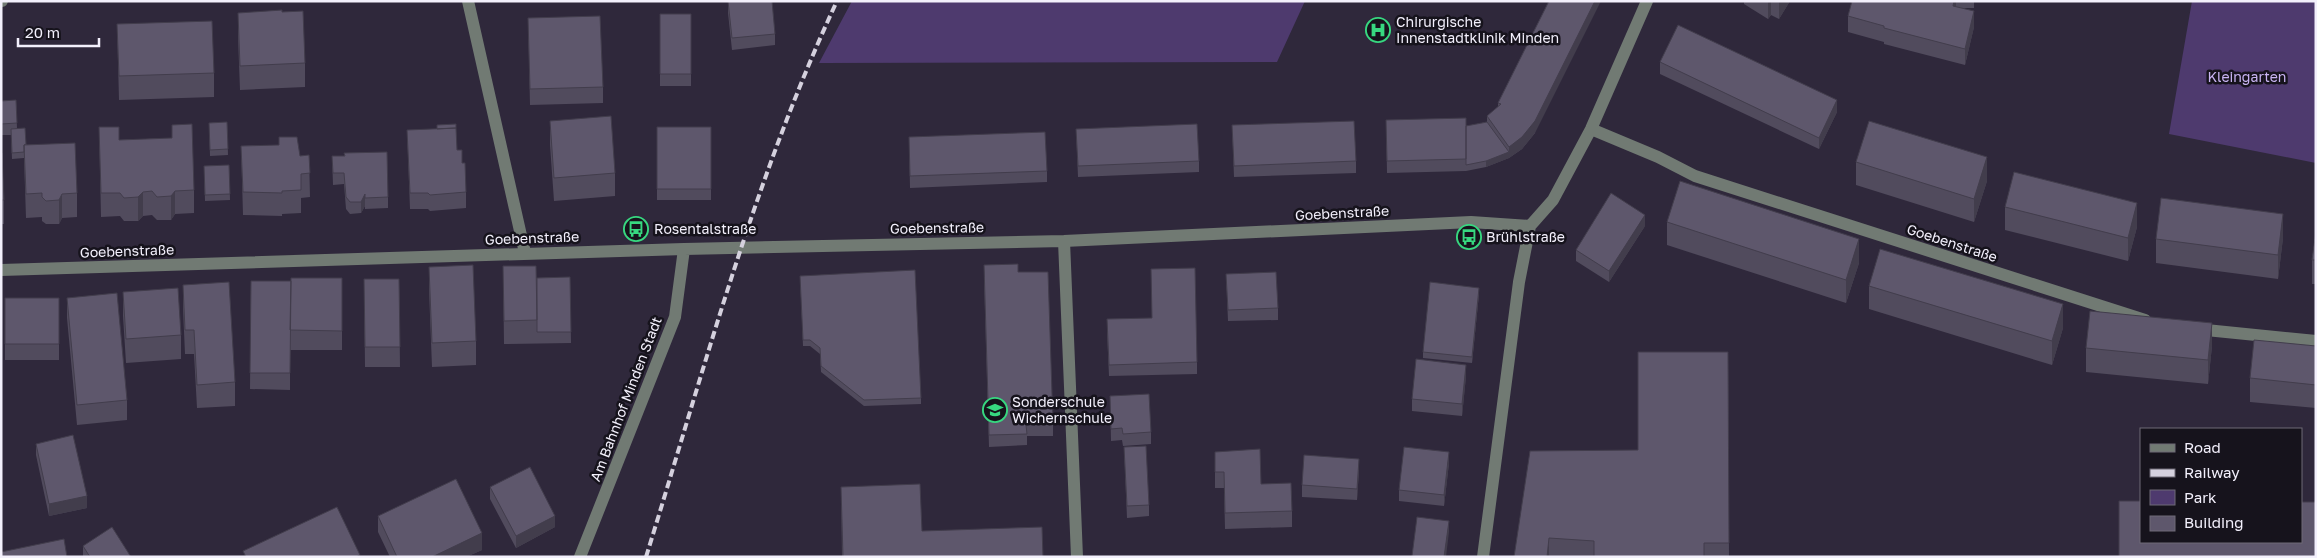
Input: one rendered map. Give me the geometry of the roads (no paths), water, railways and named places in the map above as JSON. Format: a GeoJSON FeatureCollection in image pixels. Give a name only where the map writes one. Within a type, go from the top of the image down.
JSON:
{"type":"FeatureCollection","features":[{"type":"Feature","properties":{"kind":"street"},"geometry":{"type":"LineString","coordinates":[[468,1],[525,254]]}},
{"type":"Feature","properties":{"kind":"street"},"geometry":{"type":"LineString","coordinates":[[1483,557],[1519,282],[1530,226],[1553,200],[1591,129],[1647,1]]}},
{"type":"Feature","properties":{"kind":"street","name":"Goebenstraße"},"geometry":{"type":"LineString","coordinates":[[1591,129],[1658,157],[1695,176],[2153,322]]}},
{"type":"Feature","properties":{"kind":"street","name":"Goebenstraße"},"geometry":{"type":"LineString","coordinates":[[1,270],[684,249],[1064,241],[1471,222],[1530,226]]}},
{"type":"Feature","properties":{"kind":"street"},"geometry":{"type":"LineString","coordinates":[[1064,241],[1077,557]]}},
{"type":"Feature","properties":{"kind":"street","name":"Am Bahnhof Minden Stadt"},"geometry":{"type":"LineString","coordinates":[[580,557],[674,317],[684,249]]}},
{"type":"Feature","properties":{"kind":"street"},"geometry":{"type":"LineString","coordinates":[[2181,327],[2316,341]]}},
{"type":"Feature","properties":{"kind":"railway"},"geometry":{"type":"LineString","coordinates":[[646,557],[755,206],[807,68],[837,1]]}},
{"type":"Feature","properties":{"kind":"place","name":"Chirurgische Innenstadtklinik Minden"},"geometry":{"type":"Point","coordinates":[1378,30]}},
{"type":"Feature","properties":{"kind":"place","name":"Rosentalstraße"},"geometry":{"type":"Point","coordinates":[636,229]}},
{"type":"Feature","properties":{"kind":"place","name":"Brühlstraße"},"geometry":{"type":"Point","coordinates":[1469,237]}},
{"type":"Feature","properties":{"kind":"place","name":"Sonderschule Wichernschule"},"geometry":{"type":"Point","coordinates":[995,410]}},
{"type":"Feature","properties":{"kind":"park label","name":"Kleingarten"},"geometry":{"type":"Point","coordinates":[2247,77]}}]}
